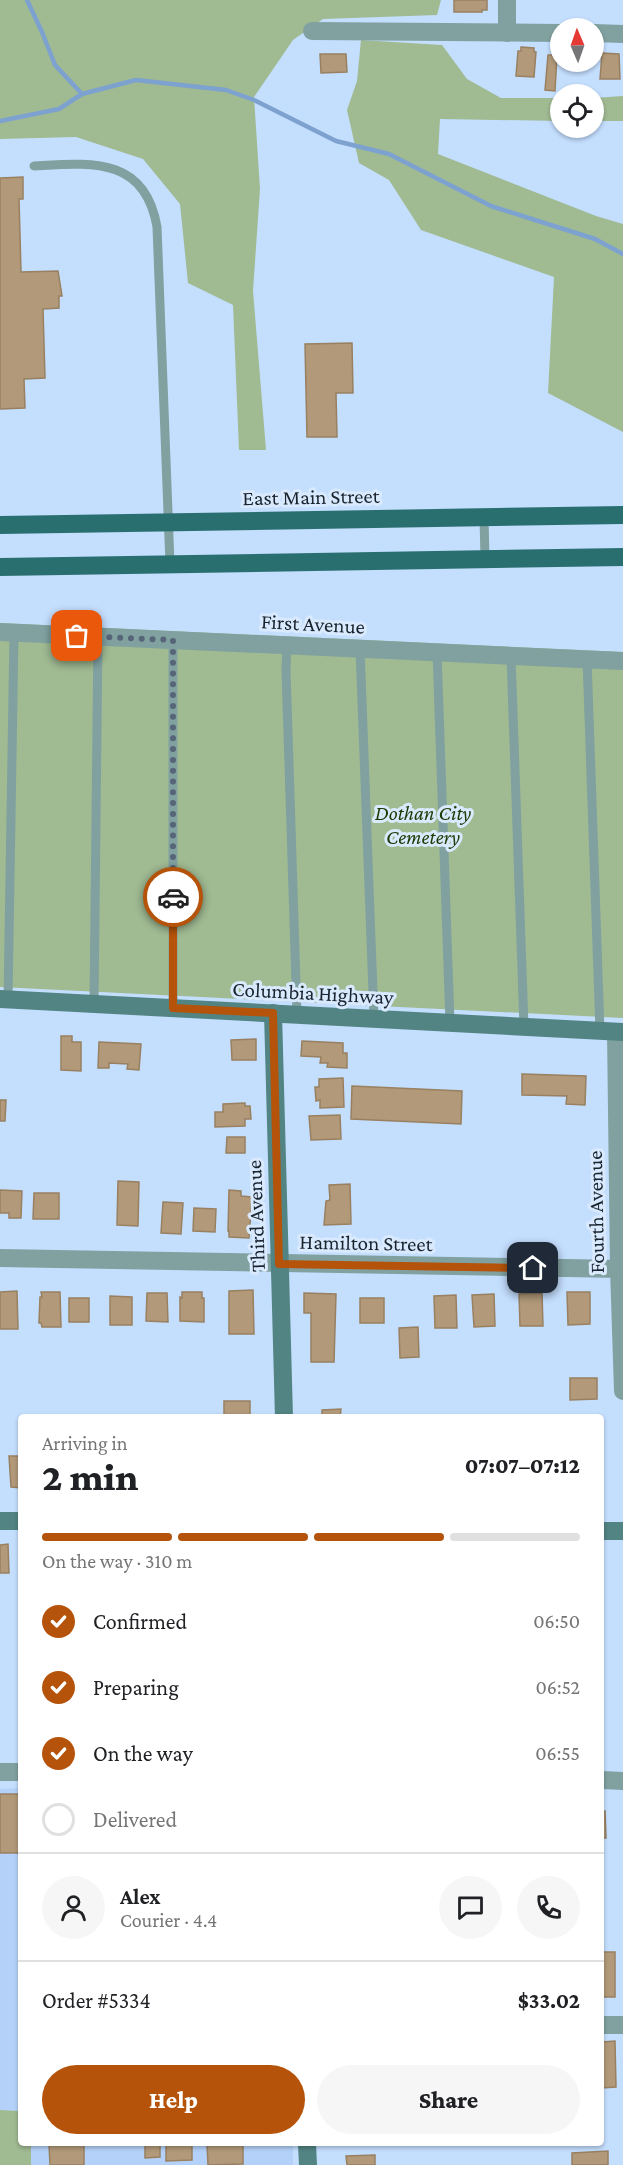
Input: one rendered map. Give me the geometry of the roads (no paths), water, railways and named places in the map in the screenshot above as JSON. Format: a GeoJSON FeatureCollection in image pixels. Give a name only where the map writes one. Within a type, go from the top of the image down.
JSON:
{"type":"FeatureCollection","features":[{"type":"Feature","properties":{"kind":"main road","name":"East Main Street"},"geometry":{"type":"LineString","coordinates":[[0,525],[623,515]]}},
{"type":"Feature","properties":{"kind":"main road"},"geometry":{"type":"LineString","coordinates":[[0,567],[623,557]]}},
{"type":"Feature","properties":{"kind":"main road","name":"Columbia Highway"},"geometry":{"type":"LineString","coordinates":[[4,1000],[613,1032]]}},
{"type":"Feature","properties":{"kind":"main road","name":"Third Avenue"},"geometry":{"type":"LineString","coordinates":[[273,1013],[285,1414]]}},
{"type":"Feature","properties":{"kind":"main road"},"geometry":{"type":"LineString","coordinates":[[0,1521],[18,1521]]}},
{"type":"Feature","properties":{"kind":"main road"},"geometry":{"type":"LineString","coordinates":[[604,1531],[623,1531]]}},
{"type":"Feature","properties":{"kind":"main road"},"geometry":{"type":"LineString","coordinates":[[307,2146],[308,2165]]}},
{"type":"Feature","properties":{"kind":"street"},"geometry":{"type":"LineString","coordinates":[[507,0],[507,33]]}},
{"type":"Feature","properties":{"kind":"street"},"geometry":{"type":"LineString","coordinates":[[312,31],[550,33]]}},
{"type":"Feature","properties":{"kind":"street"},"geometry":{"type":"LineString","coordinates":[[604,33],[623,34]]}},
{"type":"Feature","properties":{"kind":"street","name":"First Avenue"},"geometry":{"type":"LineString","coordinates":[[7,632],[623,661]]}},
{"type":"Feature","properties":{"kind":"street","name":"Fourth Avenue"},"geometry":{"type":"LineString","coordinates":[[613,1032],[623,1391]]}},
{"type":"Feature","properties":{"kind":"street","name":"Hamilton Street"},"geometry":{"type":"LineString","coordinates":[[0,1258],[621,1269]]}},
{"type":"Feature","properties":{"kind":"street"},"geometry":{"type":"LineString","coordinates":[[0,1772],[18,1772]]}},
{"type":"Feature","properties":{"kind":"street"},"geometry":{"type":"LineString","coordinates":[[604,1780],[623,1781]]}},
{"type":"Feature","properties":{"kind":"street"},"geometry":{"type":"LineString","coordinates":[[604,2025],[623,2025]]}},
{"type":"Feature","properties":{"kind":"lane"},"geometry":{"type":"LineString","coordinates":[[34,166],[82,163],[112,168],[128,176],[140,187],[154,211],[157,227],[170,564]]}},
{"type":"Feature","properties":{"kind":"lane"},"geometry":{"type":"LineString","coordinates":[[484,517],[485,559]]}},
{"type":"Feature","properties":{"kind":"lane"},"geometry":{"type":"LineString","coordinates":[[4,1000],[7,632]]}},
{"type":"Feature","properties":{"kind":"lane"},"geometry":{"type":"LineString","coordinates":[[94,1004],[98,636]]}},
{"type":"Feature","properties":{"kind":"lane"},"geometry":{"type":"LineString","coordinates":[[173,640],[173,1008]]}},
{"type":"Feature","properties":{"kind":"lane"},"geometry":{"type":"LineString","coordinates":[[287,645],[286,682],[297,1015]]}},
{"type":"Feature","properties":{"kind":"lane"},"geometry":{"type":"LineString","coordinates":[[360,649],[374,1019]]}},
{"type":"Feature","properties":{"kind":"lane"},"geometry":{"type":"LineString","coordinates":[[437,652],[450,1023]]}},
{"type":"Feature","properties":{"kind":"lane"},"geometry":{"type":"LineString","coordinates":[[511,656],[524,1027]]}},
{"type":"Feature","properties":{"kind":"lane"},"geometry":{"type":"LineString","coordinates":[[587,659],[613,1032]]}},
{"type":"Feature","properties":{"kind":"waterway"},"geometry":{"type":"LineString","coordinates":[[27,0],[55,65],[82,94]]}},
{"type":"Feature","properties":{"kind":"waterway"},"geometry":{"type":"LineString","coordinates":[[0,121],[59,109],[82,94],[136,80],[226,90],[254,100],[336,141],[389,154],[491,206],[595,239],[623,254]]}},
{"type":"Feature","properties":{"kind":"park label","name":"Dothan City Cemetery"},"geometry":{"type":"Point","coordinates":[423,825]}}]}
